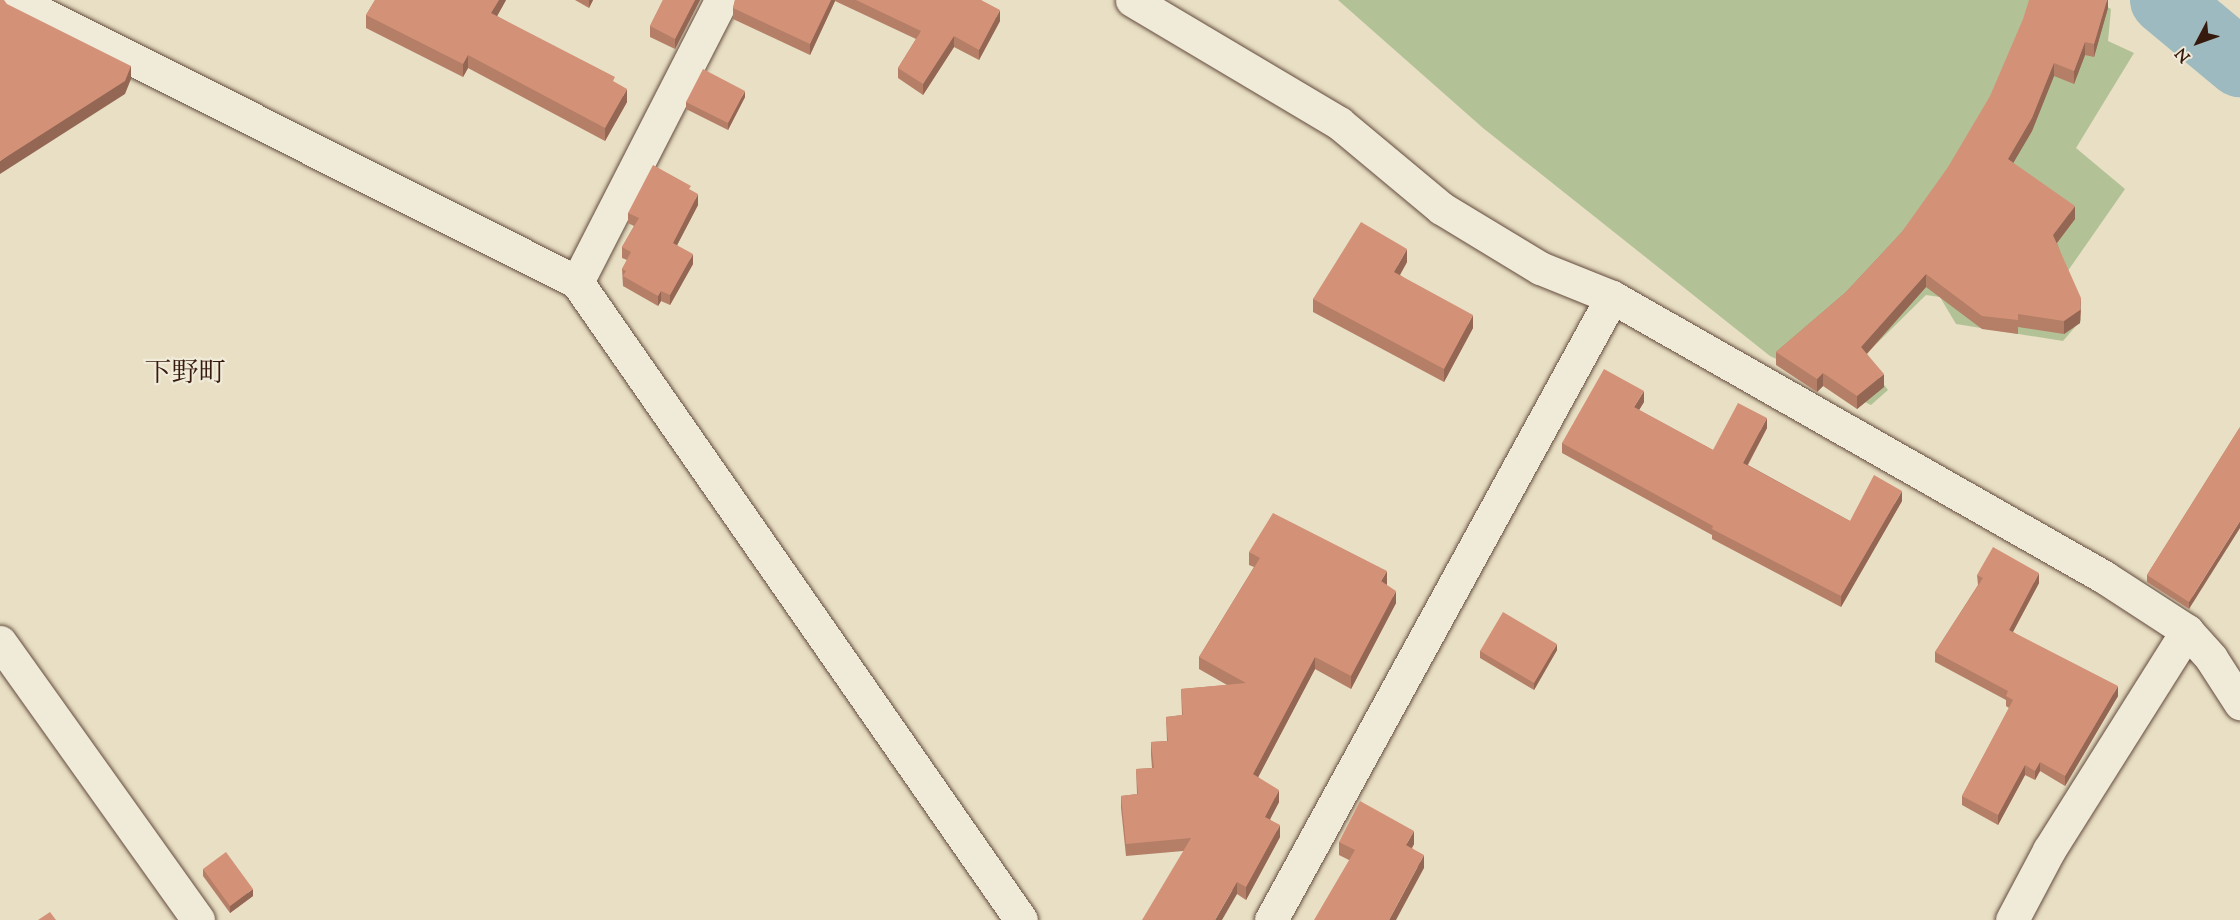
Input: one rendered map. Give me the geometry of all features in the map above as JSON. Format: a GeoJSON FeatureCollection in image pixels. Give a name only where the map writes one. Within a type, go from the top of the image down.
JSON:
{"type":"FeatureCollection","features":[{"type":"Feature","properties":{"kind":"street"},"geometry":{"type":"LineString","coordinates":[[15,0],[577,282],[1021,920]]}},
{"type":"Feature","properties":{"kind":"street"},"geometry":{"type":"LineString","coordinates":[[577,282],[721,0]]}},
{"type":"Feature","properties":{"kind":"street"},"geometry":{"type":"LineString","coordinates":[[1132,0],[1339,123],[1441,208],[1540,268],[1612,297],[2104,577],[2187,631],[2211,658],[2240,703]]}},
{"type":"Feature","properties":{"kind":"street"},"geometry":{"type":"LineString","coordinates":[[1271,920],[1612,297]]}},
{"type":"Feature","properties":{"kind":"street"},"geometry":{"type":"LineString","coordinates":[[2012,920],[2049,850],[2187,631]]}},
{"type":"Feature","properties":{"kind":"street"},"geometry":{"type":"LineString","coordinates":[[0,642],[198,920]]}},
{"type":"Feature","properties":{"kind":"green space"},"geometry":{"type":"Polygon","coordinates":[[[1338,0],[2094,0],[2111,9],[2108,41],[2134,53],[2076,148],[2125,189],[2065,275],[2081,320],[2063,341],[1956,324],[1940,297],[1926,295],[1863,357],[1888,390],[1871,405],[1770,356],[1483,128],[1338,0]]]}},
{"type":"Feature","properties":{"kind":"building"},"geometry":{"type":"Polygon","coordinates":[[[0,0],[131,66],[125,81],[0,161],[0,0]]]}},
{"type":"Feature","properties":{"kind":"building"},"geometry":{"type":"Polygon","coordinates":[[[375,0],[499,0],[491,13],[615,77],[613,81],[627,89],[605,128],[468,55],[463,64],[366,15],[375,0]]]}},
{"type":"Feature","properties":{"kind":"building"},"geometry":{"type":"Polygon","coordinates":[[[663,0],[695,0],[675,39],[650,26],[663,0]]]}},
{"type":"Feature","properties":{"kind":"building"},"geometry":{"type":"Polygon","coordinates":[[[735,0],[831,0],[810,44],[733,8],[735,0]]]}},
{"type":"Feature","properties":{"kind":"building"},"geometry":{"type":"Polygon","coordinates":[[[856,0],[981,0],[1000,10],[979,50],[954,36],[923,84],[898,68],[921,31],[856,0]]]}},
{"type":"Feature","properties":{"kind":"building"},"geometry":{"type":"Polygon","coordinates":[[[2029,0],[2107,0],[2094,44],[2085,42],[2074,71],[2054,63],[2032,118],[2008,159],[2075,206],[2053,235],[2081,298],[2080,310],[2064,321],[2018,314],[2018,320],[1982,316],[1926,274],[1861,347],[1884,374],[1857,396],[1823,373],[1817,379],[1776,352],[1846,292],[1901,233],[1948,167],[1990,96],[2029,0]]]}},
{"type":"Feature","properties":{"kind":"building"},"geometry":{"type":"Polygon","coordinates":[[[703,69],[745,91],[728,123],[686,102],[703,69]]]}},
{"type":"Feature","properties":{"kind":"building"},"geometry":{"type":"Polygon","coordinates":[[[653,165],[691,186],[689,189],[698,194],[673,243],[693,254],[670,295],[661,291],[658,296],[623,276],[626,271],[622,269],[631,252],[622,247],[639,218],[628,213],[653,165]]]}},
{"type":"Feature","properties":{"kind":"building"},"geometry":{"type":"Polygon","coordinates":[[[1361,222],[1407,249],[1394,272],[1473,315],[1444,369],[1313,299],[1361,222]]]}},
{"type":"Feature","properties":{"kind":"building"},"geometry":{"type":"Polygon","coordinates":[[[1604,369],[1644,391],[1634,407],[1713,450],[1738,403],[1767,418],[1743,463],[1850,521],[1874,475],[1902,491],[1841,596],[1712,529],[1713,526],[1562,443],[1604,369]]]}},
{"type":"Feature","properties":{"kind":"building"},"geometry":{"type":"Polygon","coordinates":[[[2240,427],[2240,521],[2189,602],[2147,575],[2240,427]]]}},
{"type":"Feature","properties":{"kind":"building"},"geometry":{"type":"Polygon","coordinates":[[[1273,513],[1387,571],[1381,581],[1396,591],[1351,676],[1315,657],[1253,774],[1279,790],[1265,817],[1280,825],[1246,887],[1237,882],[1215,920],[1142,920],[1191,838],[1126,844],[1121,796],[1138,794],[1136,769],[1154,768],[1151,742],[1168,741],[1166,717],[1183,715],[1181,689],[1246,683],[1199,657],[1260,558],[1249,552],[1273,513]]]}},
{"type":"Feature","properties":{"kind":"building"},"geometry":{"type":"Polygon","coordinates":[[[1993,547],[2039,573],[2009,630],[2118,686],[2065,776],[2040,762],[2035,771],[2025,765],[1998,815],[1962,796],[2013,700],[2006,696],[2008,691],[1935,652],[1983,578],[1977,575],[1993,547]]]}},
{"type":"Feature","properties":{"kind":"building"},"geometry":{"type":"Polygon","coordinates":[[[1503,612],[1557,644],[1534,683],[1480,651],[1503,612]]]}},
{"type":"Feature","properties":{"kind":"building"},"geometry":{"type":"Polygon","coordinates":[[[1360,801],[1414,831],[1406,845],[1424,855],[1389,920],[1314,920],[1355,850],[1339,842],[1360,801]]]}},
{"type":"Feature","properties":{"kind":"building"},"geometry":{"type":"Polygon","coordinates":[[[226,852],[253,889],[230,906],[203,869],[226,852]]]}},
{"type":"Feature","properties":{"kind":"building"},"geometry":{"type":"Polygon","coordinates":[[[50,912],[56,920],[38,920],[50,912]]]}},
{"type":"Feature","properties":{"kind":"waterway"},"geometry":{"type":"LineString","coordinates":[[2164,0],[2240,63]]}},
{"type":"Feature","properties":{"kind":"district","name":"下野町"},"geometry":{"type":"Point","coordinates":[185,375]}}]}
